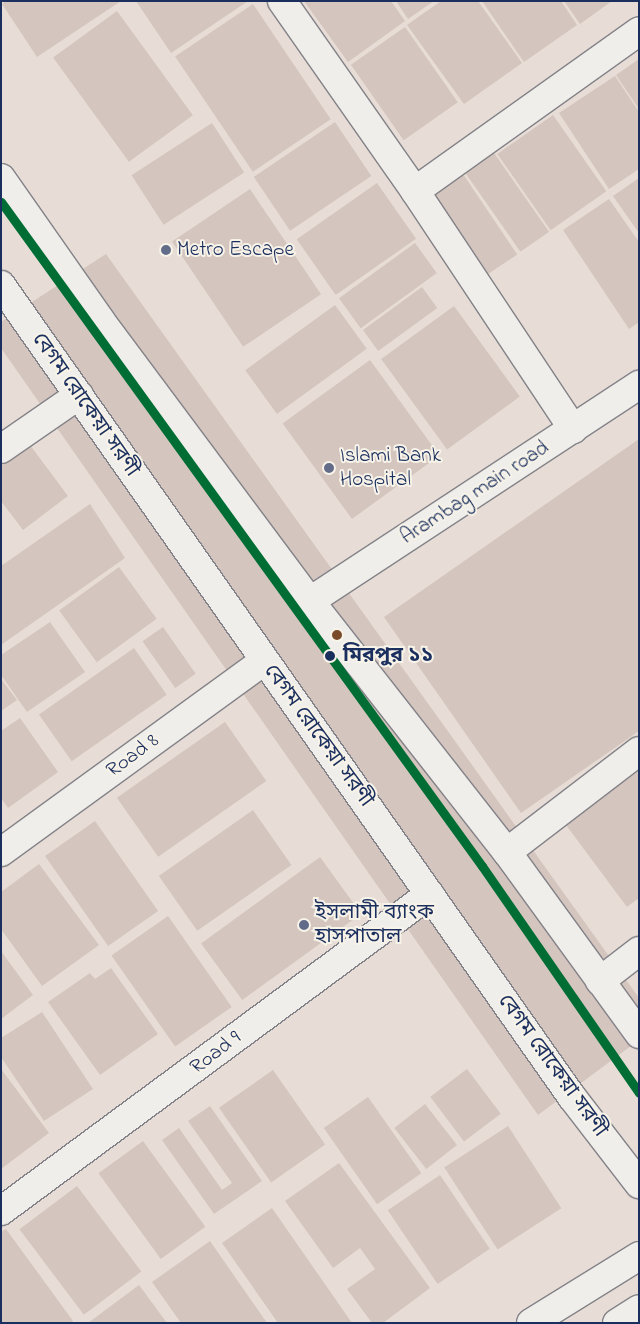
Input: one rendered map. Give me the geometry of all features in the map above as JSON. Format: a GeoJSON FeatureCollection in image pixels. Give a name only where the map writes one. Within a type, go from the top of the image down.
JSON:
{"type":"FeatureCollection","features":[{"type":"Feature","properties":{"kind":"street"},"geometry":{"type":"LineString","coordinates":[[282,1],[415,191],[573,429]]}},
{"type":"Feature","properties":{"kind":"street"},"geometry":{"type":"LineString","coordinates":[[415,191],[639,30]]}},
{"type":"Feature","properties":{"kind":"street"},"geometry":{"type":"LineString","coordinates":[[1,178],[101,321],[310,601],[507,852],[639,1034]]}},
{"type":"Feature","properties":{"kind":"street","name":"বেগম রোকেয়া সরণী"},"geometry":{"type":"LineString","coordinates":[[1,285],[572,1097],[639,1184]]}},
{"type":"Feature","properties":{"kind":"street","name":"Arambag main road"},"geometry":{"type":"LineString","coordinates":[[310,601],[639,385]]}},
{"type":"Feature","properties":{"kind":"street"},"geometry":{"type":"LineString","coordinates":[[1,449],[79,395]]}},
{"type":"Feature","properties":{"kind":"street","name":"Road 8"},"geometry":{"type":"LineString","coordinates":[[1,852],[264,661]]}},
{"type":"Feature","properties":{"kind":"street"},"geometry":{"type":"LineString","coordinates":[[507,852],[639,751]]}},
{"type":"Feature","properties":{"kind":"street","name":"Road 9"},"geometry":{"type":"LineString","coordinates":[[1,1211],[430,894]]}},
{"type":"Feature","properties":{"kind":"street"},"geometry":{"type":"LineString","coordinates":[[600,982],[639,952]]}},
{"type":"Feature","properties":{"kind":"street"},"geometry":{"type":"LineString","coordinates":[[531,1323],[639,1256]]}},
{"type":"Feature","properties":{"kind":"street"},"geometry":{"type":"LineString","coordinates":[[617,1323],[639,1309]]}},
{"type":"Feature","properties":{"kind":"building"},"geometry":{"type":"Polygon","coordinates":[[[6,1],[121,1],[37,57],[2,4],[6,1]]]}},
{"type":"Feature","properties":{"kind":"building"},"geometry":{"type":"Polygon","coordinates":[[[136,1],[248,1],[171,53],[136,1]]]}},
{"type":"Feature","properties":{"kind":"building"},"geometry":{"type":"Polygon","coordinates":[[[304,1],[391,1],[405,21],[348,62],[304,1]]]}},
{"type":"Feature","properties":{"kind":"building"},"geometry":{"type":"Polygon","coordinates":[[[396,1],[434,1],[408,19],[396,1]]]}},
{"type":"Feature","properties":{"kind":"building"},"geometry":{"type":"Polygon","coordinates":[[[441,1],[478,1],[522,63],[464,104],[407,25],[441,1]]]}},
{"type":"Feature","properties":{"kind":"building"},"geometry":{"type":"Polygon","coordinates":[[[482,1],[561,1],[577,25],[524,62],[482,1]]]}},
{"type":"Feature","properties":{"kind":"building"},"geometry":{"type":"Polygon","coordinates":[[[564,1],[612,1],[580,24],[564,1]]]}},
{"type":"Feature","properties":{"kind":"building"},"geometry":{"type":"Polygon","coordinates":[[[253,4],[331,119],[253,172],[175,57],[253,4]]]}},
{"type":"Feature","properties":{"kind":"building"},"geometry":{"type":"Polygon","coordinates":[[[117,11],[193,115],[129,162],[53,57],[117,11]]]}},
{"type":"Feature","properties":{"kind":"building"},"geometry":{"type":"Polygon","coordinates":[[[405,27],[458,102],[404,140],[351,65],[405,27]]]}},
{"type":"Feature","properties":{"kind":"building"},"geometry":{"type":"Polygon","coordinates":[[[639,59],[639,109],[616,75],[639,59]]]}},
{"type":"Feature","properties":{"kind":"building"},"geometry":{"type":"Polygon","coordinates":[[[615,76],[639,112],[639,169],[609,189],[559,113],[615,76]]]}},
{"type":"Feature","properties":{"kind":"building"},"geometry":{"type":"Polygon","coordinates":[[[553,115],[606,191],[551,230],[497,154],[553,115]]]}},
{"type":"Feature","properties":{"kind":"building"},"geometry":{"type":"Polygon","coordinates":[[[335,122],[371,176],[290,231],[254,177],[335,122]]]}},
{"type":"Feature","properties":{"kind":"building"},"geometry":{"type":"Polygon","coordinates":[[[212,123],[244,172],[164,225],[131,175],[212,123]]]}},
{"type":"Feature","properties":{"kind":"building"},"geometry":{"type":"Polygon","coordinates":[[[494,153],[549,232],[520,252],[465,173],[494,153]]]}},
{"type":"Feature","properties":{"kind":"building"},"geometry":{"type":"Polygon","coordinates":[[[463,174],[517,254],[487,275],[433,194],[463,174]]]}},
{"type":"Feature","properties":{"kind":"building"},"geometry":{"type":"Polygon","coordinates":[[[639,178],[639,233],[613,196],[639,178]]]}},
{"type":"Feature","properties":{"kind":"building"},"geometry":{"type":"Polygon","coordinates":[[[377,183],[416,239],[336,295],[297,239],[377,183]]]}},
{"type":"Feature","properties":{"kind":"building"},"geometry":{"type":"Polygon","coordinates":[[[250,189],[321,294],[243,347],[172,242],[250,189]]]}},
{"type":"Feature","properties":{"kind":"building"},"geometry":{"type":"Polygon","coordinates":[[[609,199],[639,242],[639,322],[629,329],[563,230],[609,199]]]}},
{"type":"Feature","properties":{"kind":"building"},"geometry":{"type":"Polygon","coordinates":[[[415,243],[437,273],[361,328],[339,298],[415,243]]]}},
{"type":"Feature","properties":{"kind":"building"},"geometry":{"type":"Polygon","coordinates":[[[106,254],[639,998],[639,1040],[538,1115],[1,348],[1,322],[106,254]]]}},
{"type":"Feature","properties":{"kind":"building"},"geometry":{"type":"Polygon","coordinates":[[[422,287],[437,308],[378,351],[363,330],[422,287]]]}},
{"type":"Feature","properties":{"kind":"building"},"geometry":{"type":"Polygon","coordinates":[[[335,305],[367,349],[277,414],[245,370],[335,305]]]}},
{"type":"Feature","properties":{"kind":"building"},"geometry":{"type":"Polygon","coordinates":[[[454,306],[520,397],[447,450],[381,359],[454,306]]]}},
{"type":"Feature","properties":{"kind":"building"},"geometry":{"type":"Polygon","coordinates":[[[370,360],[439,455],[352,519],[283,423],[370,360]]]}},
{"type":"Feature","properties":{"kind":"building"},"geometry":{"type":"Polygon","coordinates":[[[639,439],[639,731],[521,813],[384,617],[639,439]]]}},
{"type":"Feature","properties":{"kind":"building"},"geometry":{"type":"Polygon","coordinates":[[[27,441],[68,496],[23,530],[1,501],[1,461],[27,441]]]}},
{"type":"Feature","properties":{"kind":"building"},"geometry":{"type":"Polygon","coordinates":[[[90,504],[125,558],[1,645],[1,566],[90,504]]]}},
{"type":"Feature","properties":{"kind":"building"},"geometry":{"type":"Polygon","coordinates":[[[119,567],[157,619],[97,662],[59,610],[119,567]]]}},
{"type":"Feature","properties":{"kind":"building"},"geometry":{"type":"Polygon","coordinates":[[[50,622],[85,672],[27,712],[1,675],[1,655],[50,622]]]}},
{"type":"Feature","properties":{"kind":"building"},"geometry":{"type":"Polygon","coordinates":[[[163,627],[196,674],[175,688],[143,641],[163,627]]]}},
{"type":"Feature","properties":{"kind":"building"},"geometry":{"type":"Polygon","coordinates":[[[134,648],[167,695],[72,761],[39,715],[134,648]]]}},
{"type":"Feature","properties":{"kind":"building"},"geometry":{"type":"Polygon","coordinates":[[[1,679],[17,700],[1,711],[1,679]]]}},
{"type":"Feature","properties":{"kind":"building"},"geometry":{"type":"Polygon","coordinates":[[[20,718],[58,772],[8,808],[1,798],[1,731],[20,718]]]}},
{"type":"Feature","properties":{"kind":"building"},"geometry":{"type":"Polygon","coordinates":[[[225,722],[266,781],[158,857],[117,798],[225,722]]]}},
{"type":"Feature","properties":{"kind":"building"},"geometry":{"type":"Polygon","coordinates":[[[639,765],[639,898],[627,907],[563,821],[639,765]]]}},
{"type":"Feature","properties":{"kind":"building"},"geometry":{"type":"Polygon","coordinates":[[[253,810],[291,865],[197,931],[159,876],[253,810]]]}},
{"type":"Feature","properties":{"kind":"building"},"geometry":{"type":"Polygon","coordinates":[[[95,821],[158,911],[108,946],[45,856],[95,821]]]}},
{"type":"Feature","properties":{"kind":"building"},"geometry":{"type":"Polygon","coordinates":[[[320,857],[361,914],[242,1000],[201,943],[320,857]]]}},
{"type":"Feature","properties":{"kind":"building"},"geometry":{"type":"Polygon","coordinates":[[[39,864],[99,945],[42,986],[1,929],[1,892],[39,864]]]}},
{"type":"Feature","properties":{"kind":"building"},"geometry":{"type":"Polygon","coordinates":[[[168,916],[232,1007],[175,1047],[111,956],[168,916]]]}},
{"type":"Feature","properties":{"kind":"building"},"geometry":{"type":"Polygon","coordinates":[[[1,951],[33,995],[1,1019],[1,951]]]}},
{"type":"Feature","properties":{"kind":"building"},"geometry":{"type":"Polygon","coordinates":[[[111,968],[158,1034],[100,1075],[48,1002],[90,973],[95,979],[111,968]]]}},
{"type":"Feature","properties":{"kind":"building"},"geometry":{"type":"Polygon","coordinates":[[[42,1012],[93,1089],[44,1121],[1,1057],[1,1038],[42,1012]]]}},
{"type":"Feature","properties":{"kind":"building"},"geometry":{"type":"Polygon","coordinates":[[[1,1069],[49,1133],[1,1169],[1,1069]]]}},
{"type":"Feature","properties":{"kind":"building"},"geometry":{"type":"Polygon","coordinates":[[[467,1069],[501,1114],[464,1141],[430,1097],[467,1069]]]}},
{"type":"Feature","properties":{"kind":"building"},"geometry":{"type":"Polygon","coordinates":[[[273,1070],[325,1145],[271,1182],[219,1108],[273,1070]]]}},
{"type":"Feature","properties":{"kind":"building"},"geometry":{"type":"Polygon","coordinates":[[[368,1097],[421,1173],[377,1204],[324,1128],[368,1097]]]}},
{"type":"Feature","properties":{"kind":"building"},"geometry":{"type":"Polygon","coordinates":[[[425,1104],[457,1145],[426,1169],[394,1128],[425,1104]]]}},
{"type":"Feature","properties":{"kind":"building"},"geometry":{"type":"Polygon","coordinates":[[[210,1106],[262,1181],[214,1214],[162,1140],[179,1128],[222,1190],[232,1183],[188,1121],[210,1106]]]}},
{"type":"Feature","properties":{"kind":"building"},"geometry":{"type":"Polygon","coordinates":[[[508,1126],[561,1208],[498,1250],[444,1167],[508,1126]]]}},
{"type":"Feature","properties":{"kind":"building"},"geometry":{"type":"Polygon","coordinates":[[[143,1141],[205,1227],[161,1259],[99,1173],[143,1141]]]}},
{"type":"Feature","properties":{"kind":"building"},"geometry":{"type":"Polygon","coordinates":[[[339,1163],[430,1288],[383,1323],[372,1323],[347,1289],[375,1269],[360,1248],[333,1268],[285,1201],[339,1163]]]}},
{"type":"Feature","properties":{"kind":"building"},"geometry":{"type":"Polygon","coordinates":[[[440,1175],[490,1249],[438,1284],[388,1210],[440,1175]]]}},
{"type":"Feature","properties":{"kind":"building"},"geometry":{"type":"Polygon","coordinates":[[[77,1186],[141,1271],[84,1315],[19,1229],[77,1186]]]}},
{"type":"Feature","properties":{"kind":"building"},"geometry":{"type":"Polygon","coordinates":[[[272,1208],[352,1323],[278,1323],[222,1243],[272,1208]]]}},
{"type":"Feature","properties":{"kind":"building"},"geometry":{"type":"Polygon","coordinates":[[[6,1229],[73,1321],[71,1323],[1,1323],[1,1232],[6,1229]]]}},
{"type":"Feature","properties":{"kind":"building"},"geometry":{"type":"Polygon","coordinates":[[[210,1241],[267,1323],[181,1323],[152,1282],[210,1241]]]}},
{"type":"Feature","properties":{"kind":"building"},"geometry":{"type":"Polygon","coordinates":[[[139,1285],[167,1323],[88,1323],[139,1285]]]}},
{"type":"Feature","properties":{"kind":"transit line"},"geometry":{"type":"LineString","coordinates":[[1,202],[482,866],[639,1093]]}},
{"type":"Feature","properties":{"kind":"place","name":"Metro Escape"},"geometry":{"type":"Point","coordinates":[166,250]}},
{"type":"Feature","properties":{"kind":"place","name":"Islami Bank Hospital"},"geometry":{"type":"Point","coordinates":[329,468]}},
{"type":"Feature","properties":{"kind":"place","name":"মিরপুর ১১"},"geometry":{"type":"Point","coordinates":[330,656]}},
{"type":"Feature","properties":{"kind":"place","name":"ইসলামী ব্যাংক হাসপাতাল"},"geometry":{"type":"Point","coordinates":[304,925]}}]}
